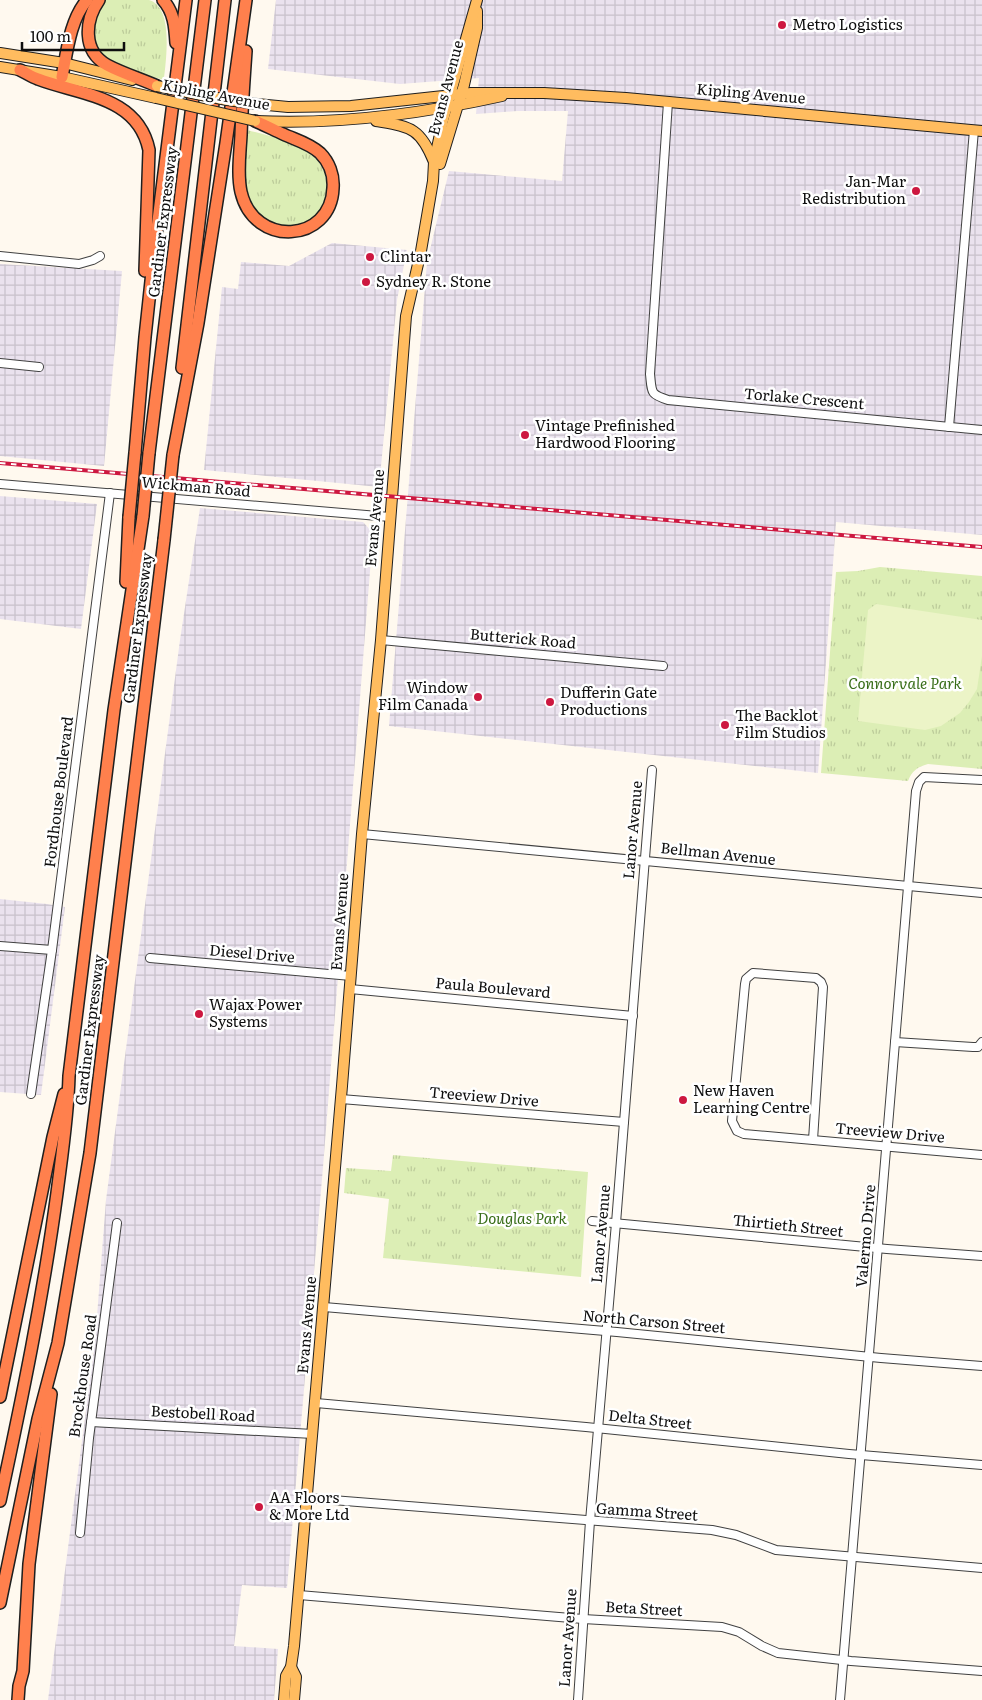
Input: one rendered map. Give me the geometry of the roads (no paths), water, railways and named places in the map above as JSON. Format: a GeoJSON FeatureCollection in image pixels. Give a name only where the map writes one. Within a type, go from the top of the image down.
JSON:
{"type":"FeatureCollection","features":[{"type":"Feature","properties":{"kind":"highway"},"geometry":{"type":"LineString","coordinates":[[62,77],[77,15],[87,0]]}},
{"type":"Feature","properties":{"kind":"highway"},"geometry":{"type":"LineString","coordinates":[[99,0],[90,15],[88,29],[92,48],[96,55],[107,65],[157,86]]}},
{"type":"Feature","properties":{"kind":"highway"},"geometry":{"type":"LineString","coordinates":[[163,0],[169,9],[174,25],[178,70]]}},
{"type":"Feature","properties":{"kind":"highway","name":"Gardiner Expressway"},"geometry":{"type":"LineString","coordinates":[[126,626],[129,517],[145,337],[186,0]]}},
{"type":"Feature","properties":{"kind":"highway","name":"Gardiner Expressway"},"geometry":{"type":"LineString","coordinates":[[0,1501],[43,1288],[68,1106],[69,1076],[114,710],[142,516],[205,0]]}},
{"type":"Feature","properties":{"kind":"highway","name":"Gardiner Expressway"},"geometry":{"type":"LineString","coordinates":[[0,1603],[38,1419],[58,1343],[91,1144],[164,540],[225,0]]}},
{"type":"Feature","properties":{"kind":"highway"},"geometry":{"type":"LineString","coordinates":[[247,0],[239,168],[241,192],[247,208],[262,224],[274,230],[284,232],[293,232],[308,227],[317,221],[331,202],[333,180],[326,160],[319,152],[305,143],[255,121]]}},
{"type":"Feature","properties":{"kind":"highway","name":"Gardiner Expressway"},"geometry":{"type":"LineString","coordinates":[[173,455],[198,323],[247,0]]}},
{"type":"Feature","properties":{"kind":"highway"},"geometry":{"type":"LineString","coordinates":[[20,70],[37,79],[85,93],[115,105],[126,112],[143,131],[147,141],[149,158],[145,337]]}},
{"type":"Feature","properties":{"kind":"highway"},"geometry":{"type":"LineString","coordinates":[[0,1398],[54,1137],[69,1076]]}},
{"type":"Feature","properties":{"kind":"highway"},"geometry":{"type":"LineString","coordinates":[[18,1700],[23,1670],[29,1564],[58,1343]]}},
{"type":"Feature","properties":{"kind":"highway"},"geometry":{"type":"LineString","coordinates":[[23,1670],[27,1686],[26,1700]]}},
{"type":"Feature","properties":{"kind":"main road","name":"Evans Avenue"},"geometry":{"type":"LineString","coordinates":[[433,181],[458,105],[467,70],[477,28],[477,0]]}},
{"type":"Feature","properties":{"kind":"main road","name":"Evans Avenue"},"geometry":{"type":"LineString","coordinates":[[284,1700],[286,1676],[291,1666],[299,1595],[316,1403],[362,834],[381,640],[406,316],[421,251],[433,181],[434,162],[446,107],[477,0]]}},
{"type":"Feature","properties":{"kind":"main road","name":"Kipling Avenue"},"geometry":{"type":"LineString","coordinates":[[0,53],[64,63],[157,86],[227,100],[288,107],[351,106],[488,92],[588,95],[978,130]]}},
{"type":"Feature","properties":{"kind":"main road","name":"Kipling Avenue"},"geometry":{"type":"LineString","coordinates":[[0,67],[62,77],[255,121],[316,122],[368,119],[458,105],[517,93]]}},
{"type":"Feature","properties":{"kind":"main road"},"geometry":{"type":"LineString","coordinates":[[467,70],[474,83],[488,92]]}},
{"type":"Feature","properties":{"kind":"main road"},"geometry":{"type":"LineString","coordinates":[[368,119],[407,127],[417,133],[428,146],[434,162]]}},
{"type":"Feature","properties":{"kind":"main road","name":"Evans Avenue"},"geometry":{"type":"LineString","coordinates":[[291,1666],[296,1677],[294,1700]]}},
{"type":"Feature","properties":{"kind":"street","name":"Torlake Crescent"},"geometry":{"type":"LineString","coordinates":[[668,102],[650,374],[651,390],[656,396],[668,400],[949,427]]}},
{"type":"Feature","properties":{"kind":"street"},"geometry":{"type":"LineString","coordinates":[[978,130],[949,427],[982,430]]}},
{"type":"Feature","properties":{"kind":"street"},"geometry":{"type":"LineString","coordinates":[[0,256],[79,264],[100,256]]}},
{"type":"Feature","properties":{"kind":"street"},"geometry":{"type":"LineString","coordinates":[[0,363],[39,367]]}},
{"type":"Feature","properties":{"kind":"street","name":"Wickman Road"},"geometry":{"type":"LineString","coordinates":[[0,484],[390,517]]}},
{"type":"Feature","properties":{"kind":"street","name":"Fordhouse Boulevard"},"geometry":{"type":"LineString","coordinates":[[31,1094],[52,950],[110,493]]}},
{"type":"Feature","properties":{"kind":"street","name":"Butterick Road"},"geometry":{"type":"LineString","coordinates":[[381,640],[663,666]]}},
{"type":"Feature","properties":{"kind":"street","name":"Lanor Avenue"},"geometry":{"type":"LineString","coordinates":[[578,1700],[590,1521],[652,770]]}},
{"type":"Feature","properties":{"kind":"street","name":"Valermo Drive"},"geometry":{"type":"LineString","coordinates":[[840,1700],[916,791],[919,782],[924,777],[982,780]]}},
{"type":"Feature","properties":{"kind":"street","name":"Bellman Avenue"},"geometry":{"type":"LineString","coordinates":[[362,834],[982,893]]}},
{"type":"Feature","properties":{"kind":"street"},"geometry":{"type":"LineString","coordinates":[[0,946],[52,950]]}},
{"type":"Feature","properties":{"kind":"street","name":"Diesel Drive"},"geometry":{"type":"LineString","coordinates":[[150,958],[351,976]]}},
{"type":"Feature","properties":{"kind":"street","name":"Treeview Drive"},"geometry":{"type":"LineString","coordinates":[[813,1140],[824,987],[816,978],[753,974],[746,978],[745,984],[732,1121],[737,1131],[744,1134],[982,1155]]}},
{"type":"Feature","properties":{"kind":"street","name":"Paula Boulevard"},"geometry":{"type":"LineString","coordinates":[[350,989],[633,1016]]}},
{"type":"Feature","properties":{"kind":"street"},"geometry":{"type":"LineString","coordinates":[[895,1042],[973,1048],[978,1047],[982,1042]]}},
{"type":"Feature","properties":{"kind":"street","name":"Treeview Drive"},"geometry":{"type":"LineString","coordinates":[[341,1099],[624,1122]]}},
{"type":"Feature","properties":{"kind":"street","name":"Thirtieth Street"},"geometry":{"type":"LineString","coordinates":[[592,1221],[982,1256]]}},
{"type":"Feature","properties":{"kind":"street","name":"Brockhouse Road"},"geometry":{"type":"LineString","coordinates":[[80,1533],[91,1422],[116,1223]]}},
{"type":"Feature","properties":{"kind":"street","name":"North Carson Street"},"geometry":{"type":"LineString","coordinates":[[324,1307],[982,1366]]}},
{"type":"Feature","properties":{"kind":"street","name":"Delta Street"},"geometry":{"type":"LineString","coordinates":[[316,1403],[982,1465]]}},
{"type":"Feature","properties":{"kind":"street","name":"Bestobell Road"},"geometry":{"type":"LineString","coordinates":[[91,1422],[313,1434]]}},
{"type":"Feature","properties":{"kind":"street","name":"Gamma Street"},"geometry":{"type":"LineString","coordinates":[[307,1498],[712,1530],[736,1535],[776,1550],[982,1568]]}},
{"type":"Feature","properties":{"kind":"street","name":"Beta Street"},"geometry":{"type":"LineString","coordinates":[[299,1595],[583,1619],[722,1627],[739,1632],[762,1646],[778,1652],[843,1660],[982,1671]]}},
{"type":"Feature","properties":{"kind":"railway"},"geometry":{"type":"LineString","coordinates":[[0,463],[982,547]]}},
{"type":"Feature","properties":{"kind":"place","name":"Metro Logistics"},"geometry":{"type":"Point","coordinates":[782,25]}},
{"type":"Feature","properties":{"kind":"place","name":"Jan-Mar Redistribution"},"geometry":{"type":"Point","coordinates":[916,191]}},
{"type":"Feature","properties":{"kind":"place","name":"Clintar"},"geometry":{"type":"Point","coordinates":[370,257]}},
{"type":"Feature","properties":{"kind":"place","name":"Sydney R. Stone"},"geometry":{"type":"Point","coordinates":[366,282]}},
{"type":"Feature","properties":{"kind":"place","name":"Vintage Prefinished Hardwood Flooring"},"geometry":{"type":"Point","coordinates":[525,435]}},
{"type":"Feature","properties":{"kind":"place","name":"Window Film Canada"},"geometry":{"type":"Point","coordinates":[478,697]}},
{"type":"Feature","properties":{"kind":"place","name":"Dufferin Gate Productions"},"geometry":{"type":"Point","coordinates":[550,702]}},
{"type":"Feature","properties":{"kind":"place","name":"The Backlot Film Studios"},"geometry":{"type":"Point","coordinates":[725,725]}},
{"type":"Feature","properties":{"kind":"place","name":"Wajax Power Systems"},"geometry":{"type":"Point","coordinates":[199,1014]}},
{"type":"Feature","properties":{"kind":"place","name":"New Haven Learning Centre"},"geometry":{"type":"Point","coordinates":[683,1100]}},
{"type":"Feature","properties":{"kind":"place","name":"AA Floors & More Ltd"},"geometry":{"type":"Point","coordinates":[259,1507]}},
{"type":"Feature","properties":{"kind":"park label","name":"Connorvale Park"},"geometry":{"type":"Point","coordinates":[905,684]}},
{"type":"Feature","properties":{"kind":"park label","name":"Douglas Park"},"geometry":{"type":"Point","coordinates":[522,1219]}}]}
